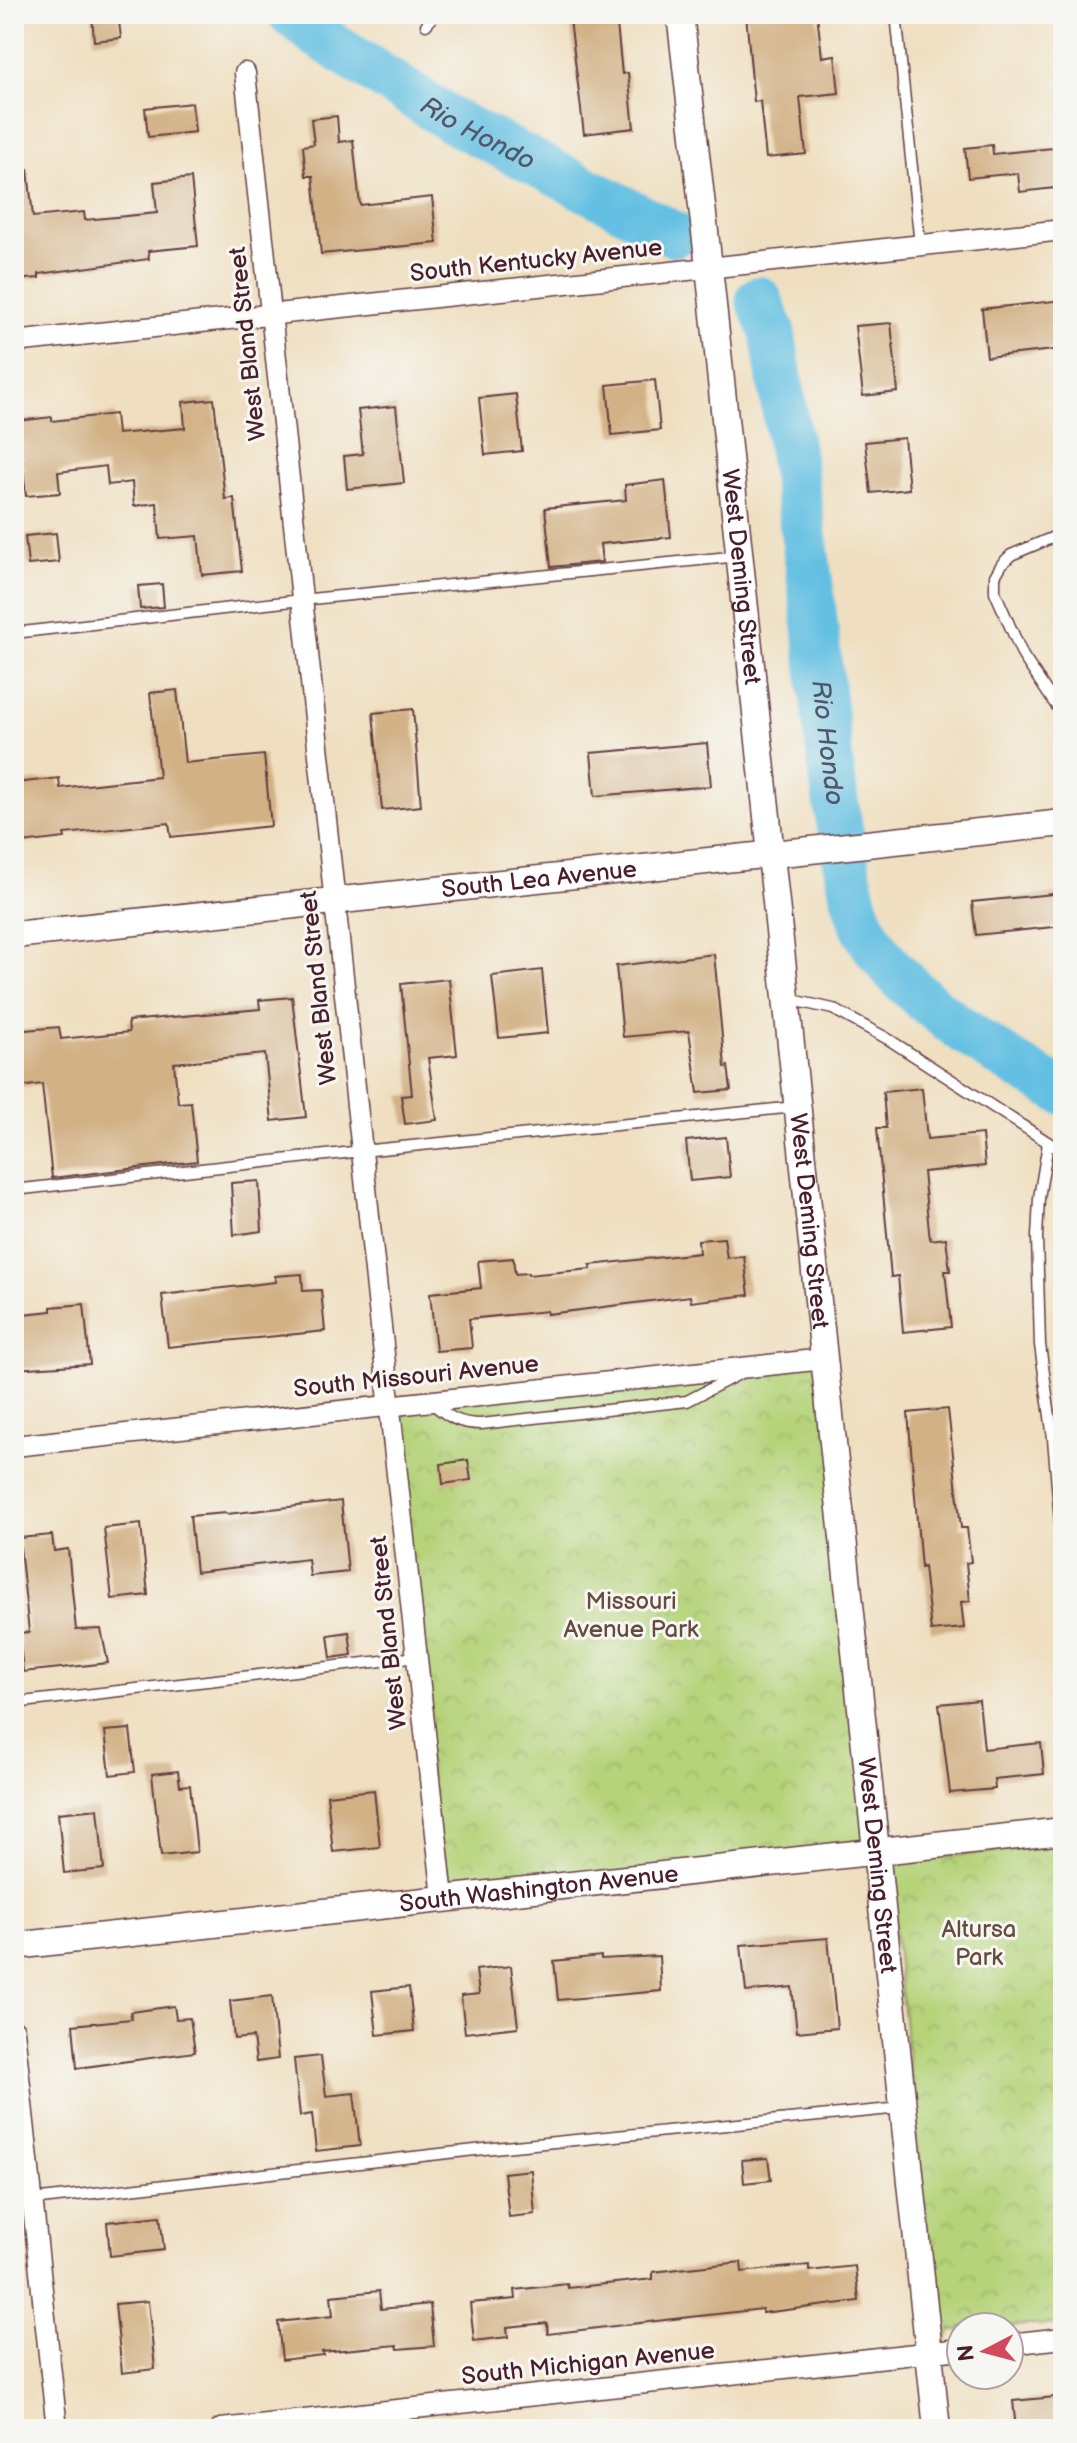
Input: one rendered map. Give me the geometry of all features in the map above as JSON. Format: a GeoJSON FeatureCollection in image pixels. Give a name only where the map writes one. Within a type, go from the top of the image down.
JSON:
{"type":"FeatureCollection","features":[{"type":"Feature","properties":{"kind":"street","name":"West Deming Street"},"geometry":{"type":"LineString","coordinates":[[680,14],[937,2429]]}},
{"type":"Feature","properties":{"kind":"street","name":"West Bland Street"},"geometry":{"type":"LineString","coordinates":[[245,73],[443,1898]]}},
{"type":"Feature","properties":{"kind":"street","name":"South Kentucky Avenue"},"geometry":{"type":"LineString","coordinates":[[14,342],[1063,230]]}},
{"type":"Feature","properties":{"kind":"street","name":"South Lea Avenue"},"geometry":{"type":"LineString","coordinates":[[14,935],[1063,823]]}},
{"type":"Feature","properties":{"kind":"street","name":"South Missouri Avenue"},"geometry":{"type":"LineString","coordinates":[[14,1446],[824,1359]]}},
{"type":"Feature","properties":{"kind":"street","name":"South Washington Avenue"},"geometry":{"type":"LineString","coordinates":[[14,1946],[1063,1831]]}},
{"type":"Feature","properties":{"kind":"street"},"geometry":{"type":"LineString","coordinates":[[14,2030],[57,2429]]}},
{"type":"Feature","properties":{"kind":"street"},"geometry":{"type":"LineString","coordinates":[[1025,2342],[1063,2338]]}},
{"type":"Feature","properties":{"kind":"street","name":"South Michigan Avenue"},"geometry":{"type":"LineString","coordinates":[[221,2429],[945,2351]]}},
{"type":"Feature","properties":{"kind":"lane"},"geometry":{"type":"LineString","coordinates":[[426,25],[436,14]]}},
{"type":"Feature","properties":{"kind":"lane"},"geometry":{"type":"LineString","coordinates":[[896,14],[920,245]]}},
{"type":"Feature","properties":{"kind":"lane"},"geometry":{"type":"LineString","coordinates":[[1063,533],[1011,555],[995,576],[995,592],[1023,656],[1063,716]]}},
{"type":"Feature","properties":{"kind":"lane"},"geometry":{"type":"LineString","coordinates":[[14,633],[301,600],[739,556]]}},
{"type":"Feature","properties":{"kind":"lane"},"geometry":{"type":"LineString","coordinates":[[786,999],[833,1009],[1063,1152]]}},
{"type":"Feature","properties":{"kind":"lane"},"geometry":{"type":"LineString","coordinates":[[14,1190],[797,1107]]}},
{"type":"Feature","properties":{"kind":"lane"},"geometry":{"type":"LineString","coordinates":[[1048,1143],[1039,1198],[1037,1237],[1040,1345],[1053,1438],[1063,1558]]}},
{"type":"Feature","properties":{"kind":"lane"},"geometry":{"type":"LineString","coordinates":[[428,1401],[453,1419],[465,1424],[481,1424],[687,1401],[751,1366]]}},
{"type":"Feature","properties":{"kind":"lane"},"geometry":{"type":"LineString","coordinates":[[14,1703],[417,1657]]}},
{"type":"Feature","properties":{"kind":"lane"},"geometry":{"type":"LineString","coordinates":[[32,2200],[484,2149],[903,2108]]}},
{"type":"Feature","properties":{"kind":"green space","name":"Missouri Avenue Park"},"geometry":{"type":"Polygon","coordinates":[[[824,1359],[875,1852],[443,1898],[389,1405],[824,1359]]]}},
{"type":"Feature","properties":{"kind":"green space","name":"Altursa Park"},"geometry":{"type":"Polygon","coordinates":[[[1063,1844],[1063,2324],[1025,2325],[1025,2311],[945,2311],[945,2342],[940,2351],[887,1863],[1063,1844]]]}},
{"type":"Feature","properties":{"kind":"building"},"geometry":{"type":"Polygon","coordinates":[[[92,14],[118,14],[121,38],[94,41],[92,14]]]}},
{"type":"Feature","properties":{"kind":"building"},"geometry":{"type":"Polygon","coordinates":[[[616,14],[622,74],[628,73],[634,128],[584,134],[570,19],[616,14]]]}},
{"type":"Feature","properties":{"kind":"building"},"geometry":{"type":"Polygon","coordinates":[[[746,14],[817,14],[822,57],[835,55],[839,93],[800,97],[806,154],[766,158],[760,101],[754,102],[746,14]]]}},
{"type":"Feature","properties":{"kind":"building"},"geometry":{"type":"Polygon","coordinates":[[[192,103],[195,132],[148,137],[145,108],[192,103]]]}},
{"type":"Feature","properties":{"kind":"building"},"geometry":{"type":"Polygon","coordinates":[[[337,116],[339,142],[353,140],[360,205],[432,197],[437,243],[321,254],[313,176],[306,176],[303,146],[314,144],[311,119],[337,116]]]}},
{"type":"Feature","properties":{"kind":"building"},"geometry":{"type":"Polygon","coordinates":[[[992,145],[993,154],[1063,147],[1063,187],[1020,192],[1018,173],[968,178],[965,148],[992,145]]]}},
{"type":"Feature","properties":{"kind":"building"},"geometry":{"type":"Polygon","coordinates":[[[28,170],[33,217],[84,212],[85,220],[157,213],[154,182],[191,178],[198,246],[148,251],[149,259],[14,280],[14,171],[28,170]]]}},
{"type":"Feature","properties":{"kind":"building"},"geometry":{"type":"Polygon","coordinates":[[[1063,300],[1063,349],[987,357],[982,309],[1063,300]]]}},
{"type":"Feature","properties":{"kind":"building"},"geometry":{"type":"Polygon","coordinates":[[[891,323],[898,392],[863,396],[855,326],[891,323]]]}},
{"type":"Feature","properties":{"kind":"building"},"geometry":{"type":"Polygon","coordinates":[[[655,380],[660,430],[612,435],[607,385],[655,380]]]}},
{"type":"Feature","properties":{"kind":"building"},"geometry":{"type":"Polygon","coordinates":[[[516,394],[522,451],[485,455],[479,398],[516,394]]]}},
{"type":"Feature","properties":{"kind":"building"},"geometry":{"type":"Polygon","coordinates":[[[214,399],[225,499],[234,498],[242,571],[202,575],[198,536],[160,539],[157,503],[134,506],[132,482],[108,485],[106,466],[58,472],[60,493],[26,496],[18,421],[52,417],[52,421],[115,414],[117,434],[185,428],[183,402],[214,399]]]}},
{"type":"Feature","properties":{"kind":"building"},"geometry":{"type":"Polygon","coordinates":[[[396,406],[404,483],[347,489],[344,456],[363,454],[358,410],[396,406]]]}},
{"type":"Feature","properties":{"kind":"building"},"geometry":{"type":"Polygon","coordinates":[[[904,438],[909,489],[871,493],[865,442],[904,438]]]}},
{"type":"Feature","properties":{"kind":"building"},"geometry":{"type":"Polygon","coordinates":[[[665,480],[671,537],[600,544],[602,562],[551,567],[545,508],[626,500],[625,485],[665,480]]]}},
{"type":"Feature","properties":{"kind":"building"},"geometry":{"type":"Polygon","coordinates":[[[56,533],[59,562],[28,565],[25,536],[56,533]]]}},
{"type":"Feature","properties":{"kind":"building"},"geometry":{"type":"Polygon","coordinates":[[[162,584],[164,607],[140,609],[138,586],[162,584]]]}},
{"type":"Feature","properties":{"kind":"building"},"geometry":{"type":"Polygon","coordinates":[[[177,690],[185,763],[264,755],[271,826],[171,837],[169,823],[64,834],[65,838],[22,843],[16,783],[59,778],[60,788],[159,777],[150,693],[177,690]]]}},
{"type":"Feature","properties":{"kind":"building"},"geometry":{"type":"Polygon","coordinates":[[[413,709],[421,806],[382,810],[373,713],[413,709]]]}},
{"type":"Feature","properties":{"kind":"building"},"geometry":{"type":"Polygon","coordinates":[[[707,743],[711,786],[595,796],[591,753],[707,743]]]}},
{"type":"Feature","properties":{"kind":"building"},"geometry":{"type":"Polygon","coordinates":[[[1063,893],[1063,926],[976,935],[972,902],[1063,893]]]}},
{"type":"Feature","properties":{"kind":"building"},"geometry":{"type":"Polygon","coordinates":[[[714,954],[725,1067],[728,1066],[731,1090],[698,1093],[689,1031],[623,1037],[616,966],[714,954]]]}},
{"type":"Feature","properties":{"kind":"building"},"geometry":{"type":"Polygon","coordinates":[[[542,970],[548,1033],[499,1038],[492,976],[542,970]]]}},
{"type":"Feature","properties":{"kind":"building"},"geometry":{"type":"Polygon","coordinates":[[[449,979],[457,1055],[428,1058],[437,1120],[405,1124],[401,1096],[412,1095],[401,984],[449,979]]]}},
{"type":"Feature","properties":{"kind":"building"},"geometry":{"type":"Polygon","coordinates":[[[292,997],[306,1117],[272,1121],[265,1054],[174,1063],[178,1103],[191,1102],[197,1161],[52,1178],[42,1084],[19,1087],[14,1031],[59,1027],[61,1039],[129,1032],[128,1021],[260,1009],[259,1000],[292,997]]]}},
{"type":"Feature","properties":{"kind":"building"},"geometry":{"type":"Polygon","coordinates":[[[922,1088],[927,1139],[982,1134],[985,1166],[923,1172],[930,1240],[946,1238],[950,1271],[945,1271],[951,1327],[903,1332],[898,1276],[891,1277],[877,1128],[886,1128],[883,1092],[922,1088]]]}},
{"type":"Feature","properties":{"kind":"building"},"geometry":{"type":"Polygon","coordinates":[[[726,1137],[730,1177],[690,1181],[686,1141],[726,1137]]]}},
{"type":"Feature","properties":{"kind":"building"},"geometry":{"type":"Polygon","coordinates":[[[259,1181],[262,1231],[234,1235],[231,1183],[259,1181]]]}},
{"type":"Feature","properties":{"kind":"building"},"geometry":{"type":"Polygon","coordinates":[[[724,1238],[727,1258],[744,1256],[749,1295],[691,1302],[690,1296],[547,1314],[547,1311],[469,1319],[472,1348],[436,1351],[430,1293],[481,1288],[478,1261],[513,1258],[515,1274],[528,1275],[699,1253],[698,1240],[724,1238]]]}},
{"type":"Feature","properties":{"kind":"building"},"geometry":{"type":"Polygon","coordinates":[[[302,1274],[303,1291],[321,1290],[325,1331],[168,1347],[162,1295],[276,1282],[275,1276],[302,1274]]]}},
{"type":"Feature","properties":{"kind":"building"},"geometry":{"type":"Polygon","coordinates":[[[84,1304],[90,1364],[14,1369],[14,1315],[84,1304]]]}},
{"type":"Feature","properties":{"kind":"building"},"geometry":{"type":"Polygon","coordinates":[[[948,1409],[961,1528],[967,1528],[971,1562],[966,1563],[970,1601],[961,1602],[964,1628],[931,1631],[924,1567],[921,1568],[908,1413],[948,1409]]]}},
{"type":"Feature","properties":{"kind":"building"},"geometry":{"type":"Polygon","coordinates":[[[468,1460],[471,1480],[443,1484],[441,1464],[468,1460]]]}},
{"type":"Feature","properties":{"kind":"building"},"geometry":{"type":"Polygon","coordinates":[[[341,1501],[348,1572],[310,1576],[308,1559],[196,1572],[190,1516],[341,1501]]]}},
{"type":"Feature","properties":{"kind":"building"},"geometry":{"type":"Polygon","coordinates":[[[141,1524],[148,1595],[112,1599],[104,1528],[141,1524]]]}},
{"type":"Feature","properties":{"kind":"building"},"geometry":{"type":"Polygon","coordinates":[[[52,1535],[54,1551],[68,1549],[76,1630],[101,1629],[108,1663],[23,1672],[19,1633],[29,1632],[19,1538],[52,1535]]]}},
{"type":"Feature","properties":{"kind":"building"},"geometry":{"type":"Polygon","coordinates":[[[349,1632],[352,1655],[331,1658],[328,1635],[349,1632]]]}},
{"type":"Feature","properties":{"kind":"building"},"geometry":{"type":"Polygon","coordinates":[[[979,1700],[984,1749],[1041,1743],[1044,1774],[994,1779],[995,1789],[950,1793],[939,1704],[979,1700]]]}},
{"type":"Feature","properties":{"kind":"building"},"geometry":{"type":"Polygon","coordinates":[[[130,1729],[135,1772],[110,1775],[105,1731],[130,1729]]]}},
{"type":"Feature","properties":{"kind":"building"},"geometry":{"type":"Polygon","coordinates":[[[178,1771],[180,1786],[190,1785],[197,1852],[161,1856],[152,1774],[178,1771]]]}},
{"type":"Feature","properties":{"kind":"building"},"geometry":{"type":"Polygon","coordinates":[[[374,1790],[380,1847],[333,1852],[327,1795],[374,1790]]]}},
{"type":"Feature","properties":{"kind":"building"},"geometry":{"type":"Polygon","coordinates":[[[98,1809],[104,1869],[64,1873],[58,1813],[98,1809]]]}},
{"type":"Feature","properties":{"kind":"building"},"geometry":{"type":"Polygon","coordinates":[[[828,1938],[837,2028],[797,2032],[792,1987],[746,1992],[741,1945],[828,1938]]]}},
{"type":"Feature","properties":{"kind":"building"},"geometry":{"type":"Polygon","coordinates":[[[601,1956],[601,1959],[659,1956],[661,1991],[558,2000],[554,1961],[601,1956]]]}},
{"type":"Feature","properties":{"kind":"building"},"geometry":{"type":"Polygon","coordinates":[[[511,1966],[518,2027],[465,2033],[461,1996],[479,1994],[476,1970],[511,1966]]]}},
{"type":"Feature","properties":{"kind":"building"},"geometry":{"type":"Polygon","coordinates":[[[409,1987],[414,2031],[377,2035],[372,1991],[409,1987]]]}},
{"type":"Feature","properties":{"kind":"building"},"geometry":{"type":"Polygon","coordinates":[[[272,1996],[278,2059],[256,2062],[253,2037],[234,2039],[230,2001],[272,1996]]]}},
{"type":"Feature","properties":{"kind":"building"},"geometry":{"type":"Polygon","coordinates":[[[174,2006],[176,2019],[190,2018],[195,2052],[77,2068],[73,2025],[132,2019],[130,2012],[174,2006]]]}},
{"type":"Feature","properties":{"kind":"building"},"geometry":{"type":"Polygon","coordinates":[[[321,2056],[326,2096],[354,2093],[360,2146],[316,2151],[312,2114],[300,2116],[294,2059],[321,2056]]]}},
{"type":"Feature","properties":{"kind":"building"},"geometry":{"type":"Polygon","coordinates":[[[768,2158],[771,2180],[744,2183],[742,2160],[768,2158]]]}},
{"type":"Feature","properties":{"kind":"building"},"geometry":{"type":"Polygon","coordinates":[[[531,2170],[535,2214],[509,2217],[504,2173],[531,2170]]]}},
{"type":"Feature","properties":{"kind":"building"},"geometry":{"type":"Polygon","coordinates":[[[160,2216],[164,2250],[110,2256],[107,2222],[160,2216]]]}},
{"type":"Feature","properties":{"kind":"building"},"geometry":{"type":"Polygon","coordinates":[[[741,2262],[742,2272],[809,2265],[809,2271],[855,2266],[859,2301],[548,2334],[547,2323],[507,2327],[508,2337],[474,2341],[470,2303],[516,2299],[515,2290],[653,2279],[653,2272],[741,2262]]]}},
{"type":"Feature","properties":{"kind":"building"},"geometry":{"type":"Polygon","coordinates":[[[379,2291],[381,2309],[430,2304],[434,2346],[398,2349],[397,2345],[322,2352],[323,2355],[282,2360],[278,2322],[333,2316],[331,2296],[379,2291]]]}},
{"type":"Feature","properties":{"kind":"building"},"geometry":{"type":"Polygon","coordinates":[[[148,2301],[155,2369],[122,2373],[115,2304],[148,2301]]]}},
{"type":"Feature","properties":{"kind":"building"},"geometry":{"type":"Polygon","coordinates":[[[1055,2397],[1058,2429],[1016,2429],[1013,2401],[1055,2397]]]}},
{"type":"Feature","properties":{"kind":"waterway","name":"Rio Hondo"},"geometry":{"type":"LineString","coordinates":[[291,14],[317,35],[451,120],[674,234]]}},
{"type":"Feature","properties":{"kind":"waterway","name":"Rio Hondo"},"geometry":{"type":"LineString","coordinates":[[759,299],[772,330],[808,564],[835,795],[857,909],[873,944],[910,987],[986,1046],[1063,1092]]}}]}
